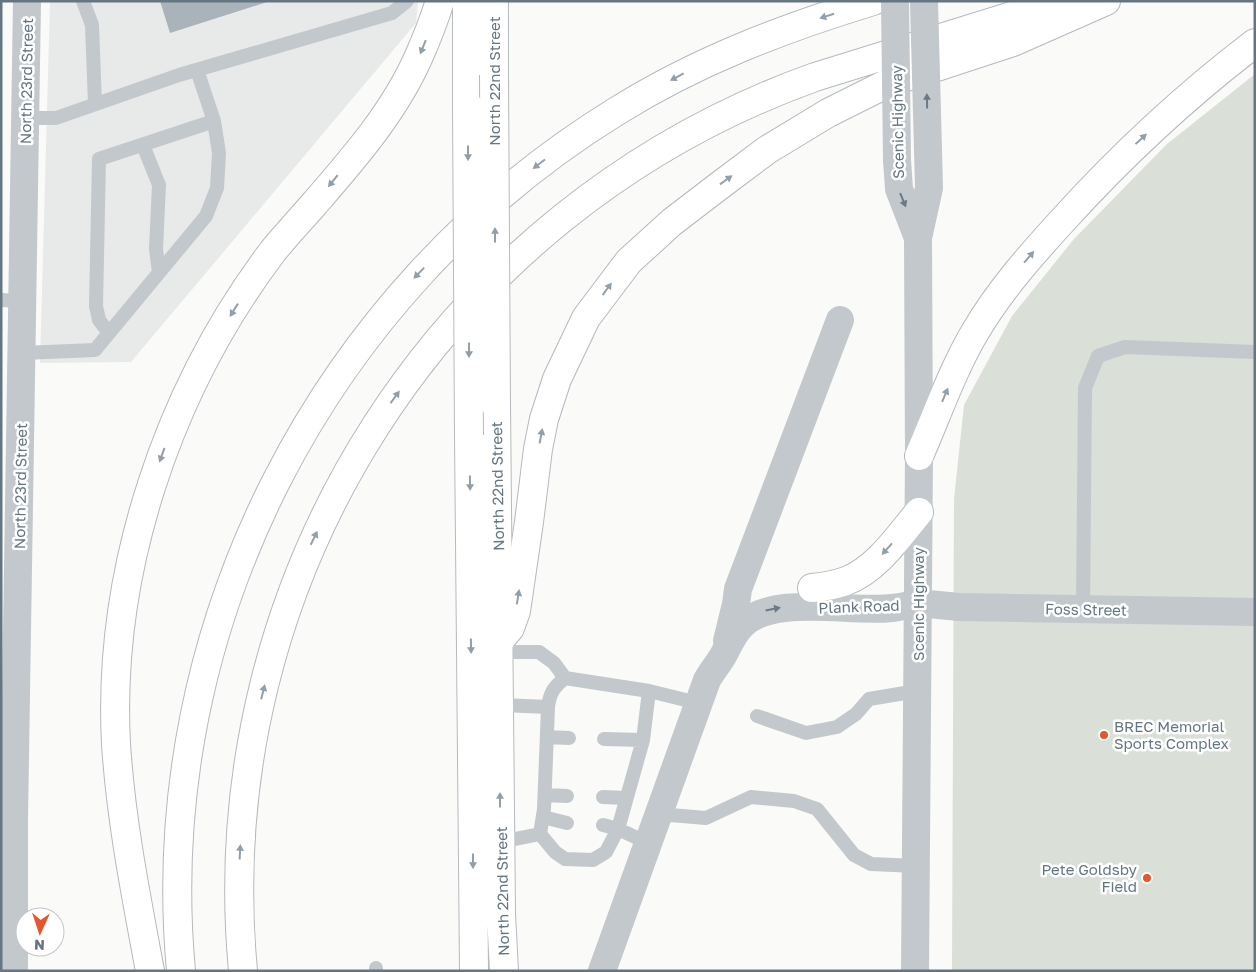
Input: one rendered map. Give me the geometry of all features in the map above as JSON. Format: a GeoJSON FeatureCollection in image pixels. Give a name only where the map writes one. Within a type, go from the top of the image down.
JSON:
{"type":"FeatureCollection","features":[{"type":"Feature","properties":{"kind":"main road"},"geometry":{"type":"LineString","coordinates":[[150,971],[126,841],[118,768],[116,713],[116,674],[121,622],[131,564],[142,519],[164,449],[210,349],[244,293],[273,251],[339,175],[388,111],[419,58],[440,1]]}},
{"type":"Feature","properties":{"kind":"main road","name":"North 22nd Street"},"geometry":{"type":"LineString","coordinates":[[467,1],[474,971]]}},
{"type":"Feature","properties":{"kind":"main road","name":"North 22nd Street"},"geometry":{"type":"LineString","coordinates":[[494,1],[500,842],[504,971]]}},
{"type":"Feature","properties":{"kind":"main road"},"geometry":{"type":"LineString","coordinates":[[182,971],[177,889],[183,794],[191,739],[218,619],[250,537],[298,440],[332,386],[381,317],[415,277],[484,210],[530,171],[570,141],[617,110],[652,90],[728,52],[800,24],[873,1]]}},
{"type":"Feature","properties":{"kind":"main road"},"geometry":{"type":"LineString","coordinates":[[243,971],[239,898],[244,788],[252,737],[272,657],[294,586],[310,546],[339,486],[388,406],[434,346],[482,291],[556,223],[611,181],[696,129],[743,106],[806,80],[1060,1]]}},
{"type":"Feature","properties":{"kind":"main road"},"geometry":{"type":"LineString","coordinates":[[499,646],[510,628],[516,611],[530,522],[538,449],[544,419],[556,379],[586,318],[629,261],[672,222],[718,186],[767,150],[828,113],[888,83],[1013,42],[1106,1]]}},
{"type":"Feature","properties":{"kind":"main road"},"geometry":{"type":"LineString","coordinates":[[919,456],[961,359],[995,300],[1014,274],[1131,148],[1186,99],[1255,43]]}},
{"type":"Feature","properties":{"kind":"main road"},"geometry":{"type":"LineString","coordinates":[[812,588],[833,585],[860,574],[882,555],[919,512]]}},
{"type":"Feature","properties":{"kind":"street","name":"North 23rd Street"},"geometry":{"type":"LineString","coordinates":[[14,971],[9,677],[22,352],[12,300],[25,118],[27,1]]}},
{"type":"Feature","properties":{"kind":"street","name":"Scenic Highway"},"geometry":{"type":"LineString","coordinates":[[894,1],[899,189],[918,238]]}},
{"type":"Feature","properties":{"kind":"street","name":"Scenic Highway"},"geometry":{"type":"LineString","coordinates":[[915,971],[919,512],[918,238],[929,188],[924,1]]}},
{"type":"Feature","properties":{"kind":"street","name":"Plank Road"},"geometry":{"type":"LineString","coordinates":[[724,654],[738,589],[840,320]]}},
{"type":"Feature","properties":{"kind":"street","name":"Plank Road"},"geometry":{"type":"LineString","coordinates":[[702,692],[709,649],[722,620],[736,604],[748,598],[779,589],[891,590],[918,603]]}},
{"type":"Feature","properties":{"kind":"street","name":"Plank Road"},"geometry":{"type":"LineString","coordinates":[[602,971],[702,692],[730,640],[743,624],[753,616],[781,608],[891,608],[918,603]]}},
{"type":"Feature","properties":{"kind":"street","name":"Foss Street"},"geometry":{"type":"LineString","coordinates":[[918,603],[959,607],[1255,612]]}},
{"type":"Feature","properties":{"kind":"lane"},"geometry":{"type":"LineString","coordinates":[[83,1],[92,25],[95,104]]}},
{"type":"Feature","properties":{"kind":"lane"},"geometry":{"type":"LineString","coordinates":[[25,118],[56,118],[197,70],[392,13],[407,1]]}},
{"type":"Feature","properties":{"kind":"lane"},"geometry":{"type":"LineString","coordinates":[[22,352],[95,350],[206,216],[217,188],[219,154],[214,122],[197,70]]}},
{"type":"Feature","properties":{"kind":"lane"},"geometry":{"type":"LineString","coordinates":[[109,333],[98,320],[96,306],[99,159],[214,122]]}},
{"type":"Feature","properties":{"kind":"lane"},"geometry":{"type":"LineString","coordinates":[[143,145],[159,185],[156,249],[159,272]]}},
{"type":"Feature","properties":{"kind":"lane"},"geometry":{"type":"LineString","coordinates":[[1083,609],[1084,388],[1098,356],[1126,347],[1255,352]]}},
{"type":"Feature","properties":{"kind":"lane"},"geometry":{"type":"LineString","coordinates":[[499,646],[539,652],[554,663],[565,678],[649,691],[702,692]]}},
{"type":"Feature","properties":{"kind":"lane"},"geometry":{"type":"LineString","coordinates":[[565,678],[550,692],[545,795],[540,834],[565,859],[593,860],[606,852],[618,829],[643,740],[649,691]]}},
{"type":"Feature","properties":{"kind":"lane"},"geometry":{"type":"LineString","coordinates":[[758,716],[806,733],[837,727],[856,714],[869,699],[917,691]]}},
{"type":"Feature","properties":{"kind":"lane"},"geometry":{"type":"LineString","coordinates":[[499,705],[548,707]]}},
{"type":"Feature","properties":{"kind":"lane"},"geometry":{"type":"LineString","coordinates":[[547,737],[569,738]]}},
{"type":"Feature","properties":{"kind":"lane"},"geometry":{"type":"LineString","coordinates":[[604,739],[643,740]]}},
{"type":"Feature","properties":{"kind":"lane"},"geometry":{"type":"LineString","coordinates":[[545,795],[567,796]]}},
{"type":"Feature","properties":{"kind":"lane"},"geometry":{"type":"LineString","coordinates":[[603,797],[626,798]]}},
{"type":"Feature","properties":{"kind":"lane"},"geometry":{"type":"LineString","coordinates":[[658,814],[706,818],[751,797],[794,801],[817,810],[854,855],[871,864],[916,866]]}},
{"type":"Feature","properties":{"kind":"lane"},"geometry":{"type":"LineString","coordinates":[[542,817],[567,823]]}},
{"type":"Feature","properties":{"kind":"lane"},"geometry":{"type":"LineString","coordinates":[[603,825],[618,829],[648,843]]}},
{"type":"Feature","properties":{"kind":"lane"},"geometry":{"type":"LineString","coordinates":[[500,842],[540,834]]}},
{"type":"Feature","properties":{"kind":"shaded area"},"geometry":{"type":"Polygon","coordinates":[[[50,1],[418,1],[416,23],[131,362],[40,363],[50,1]]]}},
{"type":"Feature","properties":{"kind":"shaded area","name":"BREC Memorial Sports Complex"},"geometry":{"type":"Polygon","coordinates":[[[1255,74],[1255,971],[952,971],[954,499],[964,405],[1012,316],[1074,239],[1167,144],[1255,74]]]}},
{"type":"Feature","properties":{"kind":"building"},"geometry":{"type":"Polygon","coordinates":[[[160,1],[267,1],[267,2],[170,33],[160,1]]]}},
{"type":"Feature","properties":{"kind":"place","name":"BREC Memorial Sports Complex"},"geometry":{"type":"Point","coordinates":[1104,735]}},
{"type":"Feature","properties":{"kind":"place","name":"Pete Goldsby Field"},"geometry":{"type":"Point","coordinates":[1147,878]}}]}
